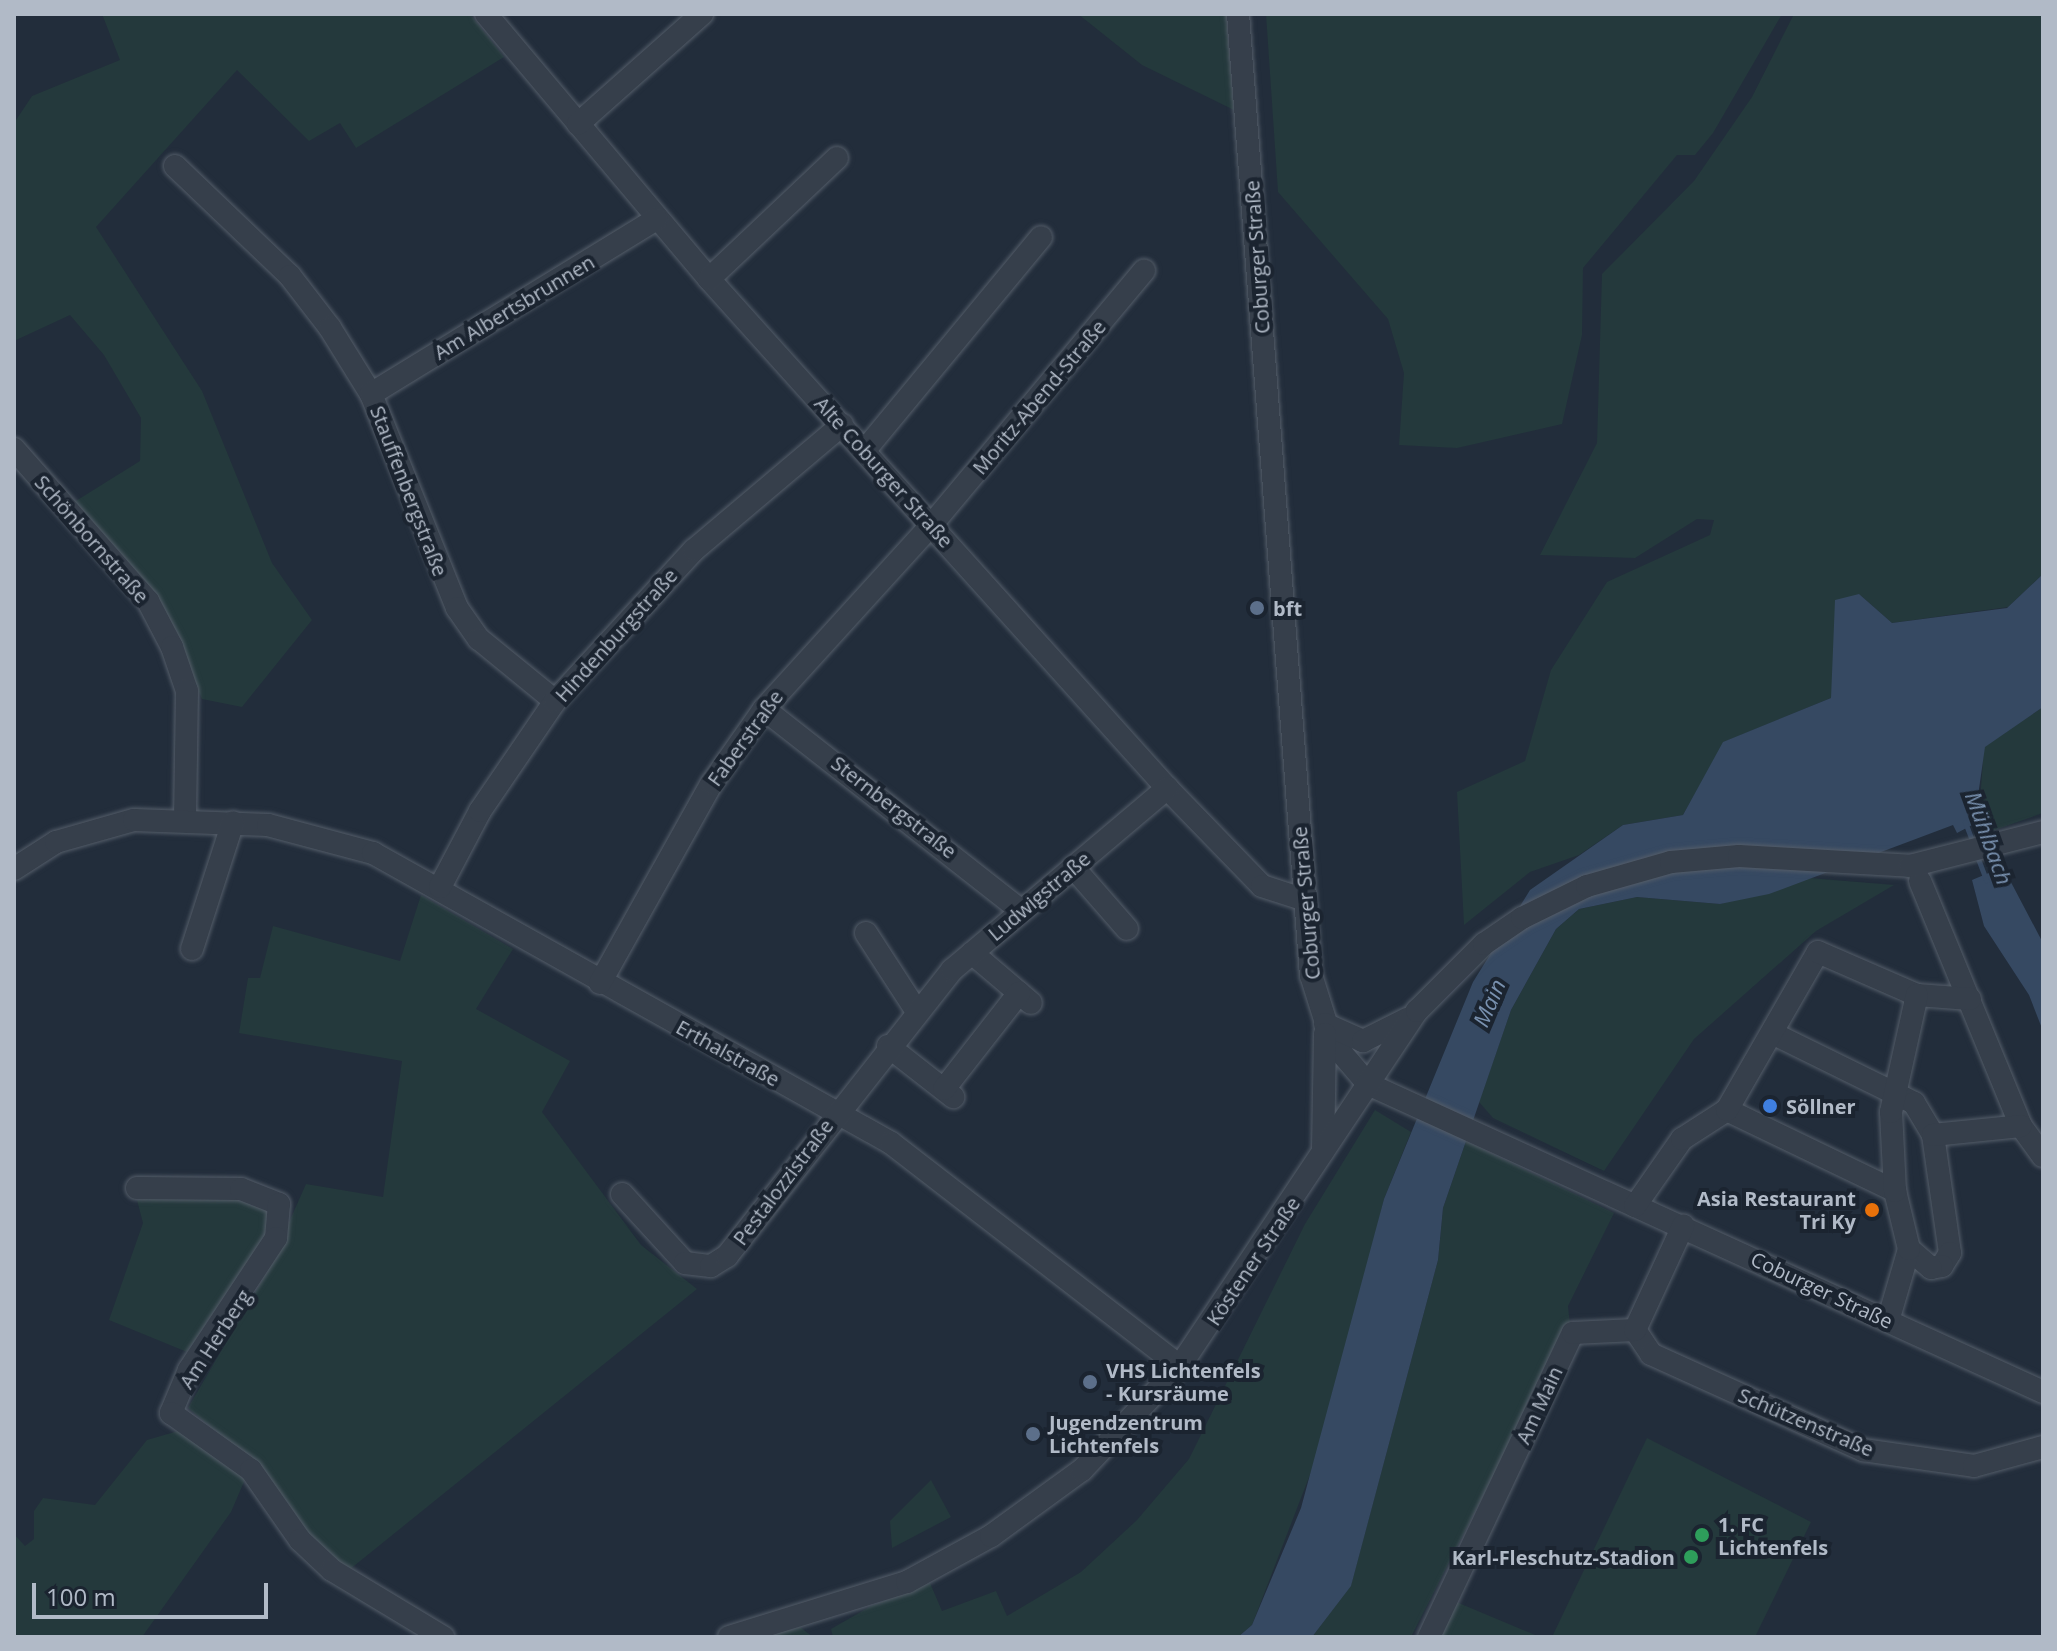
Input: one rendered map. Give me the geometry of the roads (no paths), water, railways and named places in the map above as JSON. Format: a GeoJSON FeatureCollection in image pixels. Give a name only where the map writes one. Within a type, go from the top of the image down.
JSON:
{"type":"FeatureCollection","features":[{"type":"Feature","properties":{"kind":"street","name":"Alte Coburger Straße"},"geometry":{"type":"LineString","coordinates":[[486,14],[709,279],[933,523],[1167,788],[1262,886],[1305,900]]}},
{"type":"Feature","properties":{"kind":"street"},"geometry":{"type":"LineString","coordinates":[[578,124],[702,14]]}},
{"type":"Feature","properties":{"kind":"street","name":"Coburger Straße"},"geometry":{"type":"LineString","coordinates":[[1238,14],[1305,900],[1325,1024],[1341,1057],[1368,1084],[1397,1098],[2043,1392]]}},
{"type":"Feature","properties":{"kind":"street"},"geometry":{"type":"LineString","coordinates":[[709,279],[837,158]]}},
{"type":"Feature","properties":{"kind":"street","name":"Stauffenbergstraße"},"geometry":{"type":"LineString","coordinates":[[175,166],[290,276],[371,394],[457,608],[479,639],[555,701]]}},
{"type":"Feature","properties":{"kind":"street","name":"Am Albertsbrunnen"},"geometry":{"type":"LineString","coordinates":[[371,394],[657,219]]}},
{"type":"Feature","properties":{"kind":"street"},"geometry":{"type":"LineString","coordinates":[[865,450],[1041,237]]}},
{"type":"Feature","properties":{"kind":"street","name":"Moritz-Abend-Straße"},"geometry":{"type":"LineString","coordinates":[[933,523],[1144,271]]}},
{"type":"Feature","properties":{"kind":"street","name":"Hindenburgstraße"},"geometry":{"type":"LineString","coordinates":[[440,887],[480,811],[555,701],[694,550],[842,425]]}},
{"type":"Feature","properties":{"kind":"street","name":"Schönbornstraße"},"geometry":{"type":"LineString","coordinates":[[14,449],[148,601],[172,647],[187,691],[185,820]]}},
{"type":"Feature","properties":{"kind":"street","name":"Faberstraße"},"geometry":{"type":"LineString","coordinates":[[600,983],[712,783],[764,709],[933,523]]}},
{"type":"Feature","properties":{"kind":"street","name":"Sternbergstraße"},"geometry":{"type":"LineString","coordinates":[[764,709],[1020,910]]}},
{"type":"Feature","properties":{"kind":"street","name":"Ludwigstraße"},"geometry":{"type":"LineString","coordinates":[[836,1113],[916,1010],[972,953],[1167,788]]}},
{"type":"Feature","properties":{"kind":"street","name":"Erthalstraße"},"geometry":{"type":"LineString","coordinates":[[14,869],[56,842],[106,826],[185,820],[233,822],[328,838],[440,887],[600,983],[891,1143],[1006,1226],[1180,1366]]}},
{"type":"Feature","properties":{"kind":"street"},"geometry":{"type":"LineString","coordinates":[[192,949],[233,822]]}},
{"type":"Feature","properties":{"kind":"street"},"geometry":{"type":"LineString","coordinates":[[1322,1155],[1325,1024],[1363,1041],[1417,1011],[1434,991],[1522,918],[1650,867],[1739,856],[1910,866],[2039,834]]}},
{"type":"Feature","properties":{"kind":"street"},"geometry":{"type":"LineString","coordinates":[[1073,867],[1127,929]]}},
{"type":"Feature","properties":{"kind":"street"},"geometry":{"type":"LineString","coordinates":[[1920,881],[2021,1126],[2043,1156]]}},
{"type":"Feature","properties":{"kind":"street"},"geometry":{"type":"LineString","coordinates":[[866,933],[916,1010]]}},
{"type":"Feature","properties":{"kind":"street"},"geometry":{"type":"LineString","coordinates":[[1635,1206],[1682,1139],[1727,1110],[1774,1034],[1818,952],[1917,995],[1970,999]]}},
{"type":"Feature","properties":{"kind":"street"},"geometry":{"type":"LineString","coordinates":[[888,1046],[949,1093],[1025,998],[972,953]]}},
{"type":"Feature","properties":{"kind":"street"},"geometry":{"type":"LineString","coordinates":[[1888,1321],[1909,1249],[1895,1191],[1897,1091],[1917,995]]}},
{"type":"Feature","properties":{"kind":"street","name":"Köstener Straße"},"geometry":{"type":"LineString","coordinates":[[729,1637],[907,1582],[991,1536],[1082,1470],[1180,1366],[1417,1011]]}},
{"type":"Feature","properties":{"kind":"street"},"geometry":{"type":"LineString","coordinates":[[1774,1034],[1897,1091],[1933,1135],[1949,1258],[1931,1268],[1909,1249]]}},
{"type":"Feature","properties":{"kind":"street"},"geometry":{"type":"LineString","coordinates":[[1727,1110],[1895,1191]]}},
{"type":"Feature","properties":{"kind":"street","name":"Pestalozzistraße"},"geometry":{"type":"LineString","coordinates":[[622,1194],[662,1246],[685,1263],[711,1266],[727,1256],[836,1113]]}},
{"type":"Feature","properties":{"kind":"street"},"geometry":{"type":"LineString","coordinates":[[1933,1135],[2021,1126]]}},
{"type":"Feature","properties":{"kind":"street","name":"Am Herberg"},"geometry":{"type":"LineString","coordinates":[[137,1188],[241,1189],[279,1204],[276,1238],[189,1370],[171,1413],[251,1470],[300,1540],[332,1570],[443,1637]]}},
{"type":"Feature","properties":{"kind":"street"},"geometry":{"type":"LineString","coordinates":[[1635,1330],[1683,1226]]}},
{"type":"Feature","properties":{"kind":"street","name":"Schützenstraße"},"geometry":{"type":"LineString","coordinates":[[1635,1330],[1651,1354],[1863,1450],[1943,1465],[1997,1462],[2043,1447]]}},
{"type":"Feature","properties":{"kind":"street","name":"Am Main"},"geometry":{"type":"LineString","coordinates":[[1429,1637],[1573,1333],[1635,1330]]}},
{"type":"Feature","properties":{"kind":"water","name":"Main"},"geometry":{"type":"Polygon","coordinates":[[[2043,574],[2043,707],[1985,747],[1974,824],[1957,833],[1953,825],[1769,894],[1720,904],[1637,897],[1579,909],[1556,929],[1511,1010],[1443,1208],[1438,1260],[1351,1586],[1312,1637],[1238,1637],[1252,1625],[1301,1508],[1384,1199],[1473,982],[1530,890],[1623,825],[1683,815],[1723,742],[1831,698],[1835,600],[1859,594],[1892,623],[2007,608],[2043,574]]]}},
{"type":"Feature","properties":{"kind":"water"},"geometry":{"type":"Polygon","coordinates":[[[2003,867],[2043,943],[2043,1031],[2029,995],[1984,926],[1972,880],[2003,867]]]}},
{"type":"Feature","properties":{"kind":"waterway","name":"Mühlbach"},"geometry":{"type":"LineString","coordinates":[[1965,822],[1973,843]]}},
{"type":"Feature","properties":{"kind":"waterway","name":"Mühlbach"},"geometry":{"type":"LineString","coordinates":[[1977,856],[1986,880]]}},
{"type":"Feature","properties":{"kind":"place","name":"bft"},"geometry":{"type":"Point","coordinates":[1257,608]}},
{"type":"Feature","properties":{"kind":"place","name":"Söllner"},"geometry":{"type":"Point","coordinates":[1770,1106]}},
{"type":"Feature","properties":{"kind":"place","name":"Asia Restaurant Tri Ky"},"geometry":{"type":"Point","coordinates":[1872,1210]}},
{"type":"Feature","properties":{"kind":"place","name":"VHS Lichtenfels - Kursräume"},"geometry":{"type":"Point","coordinates":[1090,1382]}},
{"type":"Feature","properties":{"kind":"place","name":"Jugendzentrum Lichtenfels"},"geometry":{"type":"Point","coordinates":[1033,1434]}},
{"type":"Feature","properties":{"kind":"place","name":"1. FC Lichtenfels"},"geometry":{"type":"Point","coordinates":[1702,1535]}},
{"type":"Feature","properties":{"kind":"place","name":"Karl-Fleschutz-Stadion"},"geometry":{"type":"Point","coordinates":[1691,1557]}}]}
